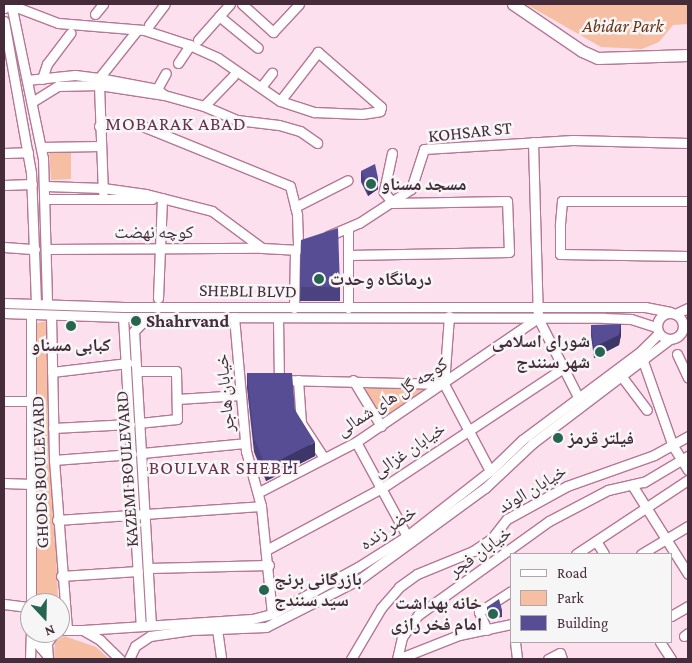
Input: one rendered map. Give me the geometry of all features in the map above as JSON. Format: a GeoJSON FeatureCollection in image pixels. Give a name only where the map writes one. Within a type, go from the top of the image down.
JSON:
{"type":"FeatureCollection","features":[{"type":"Feature","properties":{"kind":"main road"},"geometry":{"type":"LineString","coordinates":[[513,4],[582,51],[598,58],[688,55]]}},
{"type":"Feature","properties":{"kind":"street"},"geometry":{"type":"LineString","coordinates":[[95,14],[103,4]]}},
{"type":"Feature","properties":{"kind":"street"},"geometry":{"type":"LineString","coordinates":[[149,25],[166,4]]}},
{"type":"Feature","properties":{"kind":"street"},"geometry":{"type":"LineString","coordinates":[[178,63],[230,4]]}},
{"type":"Feature","properties":{"kind":"street"},"geometry":{"type":"LineString","coordinates":[[242,4],[274,32],[299,4]]}},
{"type":"Feature","properties":{"kind":"street"},"geometry":{"type":"LineString","coordinates":[[9,6],[58,23],[137,30],[194,43],[280,101],[314,112],[362,114],[380,111],[381,107],[318,52],[280,101]]}},
{"type":"Feature","properties":{"kind":"street"},"geometry":{"type":"LineString","coordinates":[[9,6],[38,128],[46,186],[47,304]]}},
{"type":"Feature","properties":{"kind":"street"},"geometry":{"type":"LineString","coordinates":[[219,16],[258,48]]}},
{"type":"Feature","properties":{"kind":"street"},"geometry":{"type":"LineString","coordinates":[[4,21],[25,130],[32,184],[36,304]]}},
{"type":"Feature","properties":{"kind":"street"},"geometry":{"type":"LineString","coordinates":[[104,200],[99,126],[99,81],[137,30]]}},
{"type":"Feature","properties":{"kind":"street"},"geometry":{"type":"LineString","coordinates":[[42,78],[47,64],[70,33]]}},
{"type":"Feature","properties":{"kind":"street"},"geometry":{"type":"LineString","coordinates":[[160,92],[166,73]]}},
{"type":"Feature","properties":{"kind":"street"},"geometry":{"type":"LineString","coordinates":[[261,88],[272,73]]}},
{"type":"Feature","properties":{"kind":"street"},"geometry":{"type":"LineString","coordinates":[[27,80],[74,75],[160,92],[204,106],[237,120],[279,125],[300,131],[317,143]]}},
{"type":"Feature","properties":{"kind":"street"},"geometry":{"type":"LineString","coordinates":[[204,106],[233,76]]}},
{"type":"Feature","properties":{"kind":"street"},"geometry":{"type":"LineString","coordinates":[[32,102],[58,86],[99,81]]}},
{"type":"Feature","properties":{"kind":"street"},"geometry":{"type":"LineString","coordinates":[[99,126],[135,123],[290,186],[295,207],[294,308]]}},
{"type":"Feature","properties":{"kind":"street"},"geometry":{"type":"LineString","coordinates":[[25,130],[38,128]]}},
{"type":"Feature","properties":{"kind":"street","name":"KOHSAR ST"},"geometry":{"type":"LineString","coordinates":[[262,248],[296,250],[348,228],[392,203],[411,189],[424,149],[573,140],[688,143]]}},
{"type":"Feature","properties":{"kind":"street"},"geometry":{"type":"LineString","coordinates":[[533,142],[536,307],[538,318],[578,397]]}},
{"type":"Feature","properties":{"kind":"street"},"geometry":{"type":"LineString","coordinates":[[41,147],[100,146]]}},
{"type":"Feature","properties":{"kind":"street"},"geometry":{"type":"LineString","coordinates":[[4,153],[28,152]]}},
{"type":"Feature","properties":{"kind":"street"},"geometry":{"type":"LineString","coordinates":[[349,255],[509,252],[507,201],[392,203],[384,192],[392,153]]}},
{"type":"Feature","properties":{"kind":"street"},"geometry":{"type":"LineString","coordinates":[[295,207],[348,180]]}},
{"type":"Feature","properties":{"kind":"street"},"geometry":{"type":"LineString","coordinates":[[4,185],[32,184]]}},
{"type":"Feature","properties":{"kind":"street"},"geometry":{"type":"LineString","coordinates":[[46,186],[103,188],[162,198],[212,211],[262,248]]}},
{"type":"Feature","properties":{"kind":"street"},"geometry":{"type":"LineString","coordinates":[[47,200],[162,198]]}},
{"type":"Feature","properties":{"kind":"street"},"geometry":{"type":"LineString","coordinates":[[158,298],[162,198]]}},
{"type":"Feature","properties":{"kind":"street"},"geometry":{"type":"LineString","coordinates":[[688,202],[562,201],[560,226],[560,254],[688,256]]}},
{"type":"Feature","properties":{"kind":"street"},"geometry":{"type":"LineString","coordinates":[[348,228],[348,308]]}},
{"type":"Feature","properties":{"kind":"street"},"geometry":{"type":"LineString","coordinates":[[4,247],[35,249]]}},
{"type":"Feature","properties":{"kind":"street","name":"کوچه نهضت"},"geometry":{"type":"LineString","coordinates":[[46,249],[262,248]]}},
{"type":"Feature","properties":{"kind":"street","name":"SHEBLI BLVD"},"geometry":{"type":"LineString","coordinates":[[4,303],[294,308],[645,307],[673,313]]}},
{"type":"Feature","properties":{"kind":"street"},"geometry":{"type":"LineString","coordinates":[[673,313],[685,325],[678,336],[670,339],[658,330],[660,317],[688,308]]}},
{"type":"Feature","properties":{"kind":"street","name":"SHEBLI BLVD"},"geometry":{"type":"LineString","coordinates":[[4,313],[123,317],[449,316],[632,318],[658,330]]}},
{"type":"Feature","properties":{"kind":"street","name":"GHODS BOULEVARD"},"geometry":{"type":"LineString","coordinates":[[30,314],[31,593]]}},
{"type":"Feature","properties":{"kind":"street","name":"GHODS BOULEVARD"},"geometry":{"type":"LineString","coordinates":[[51,315],[54,460],[62,593]]}},
{"type":"Feature","properties":{"kind":"street"},"geometry":{"type":"LineString","coordinates":[[449,316],[444,384],[467,431],[490,471]]}},
{"type":"Feature","properties":{"kind":"street","name":"KAZEMI BOULEVARD"},"geometry":{"type":"LineString","coordinates":[[123,317],[135,423],[142,453],[152,624]]}},
{"type":"Feature","properties":{"kind":"street","name":"KAZEMI BOULEVARD"},"geometry":{"type":"LineString","coordinates":[[140,625],[132,454],[137,371],[134,331],[148,317]]}},
{"type":"Feature","properties":{"kind":"street","name":"خیابان هاجر"},"geometry":{"type":"LineString","coordinates":[[234,317],[245,381],[241,395],[246,443],[259,492],[268,549],[272,614]]}},
{"type":"Feature","properties":{"kind":"street"},"geometry":{"type":"LineString","coordinates":[[278,318],[279,380]]}},
{"type":"Feature","properties":{"kind":"street","name":"کوچه گل های شمالی"},"geometry":{"type":"LineString","coordinates":[[259,492],[356,442],[444,384],[538,318]]}},
{"type":"Feature","properties":{"kind":"street","name":"خضر زنده"},"geometry":{"type":"LineString","coordinates":[[83,630],[152,624],[252,619],[272,614],[358,568],[407,536],[490,471],[522,440],[641,351],[658,330]]}},
{"type":"Feature","properties":{"kind":"street","name":"خضر زنده"},"geometry":{"type":"LineString","coordinates":[[129,659],[135,646],[150,636],[217,629],[266,627],[360,579],[485,488],[533,443],[670,339]]}},
{"type":"Feature","properties":{"kind":"street"},"geometry":{"type":"LineString","coordinates":[[676,354],[688,378]]}},
{"type":"Feature","properties":{"kind":"street"},"geometry":{"type":"LineString","coordinates":[[643,361],[674,446],[685,458],[688,470]]}},
{"type":"Feature","properties":{"kind":"street"},"geometry":{"type":"LineString","coordinates":[[52,372],[127,363]]}},
{"type":"Feature","properties":{"kind":"street","name":"خیابان غزالی"},"geometry":{"type":"LineString","coordinates":[[268,549],[382,488],[563,368]]}},
{"type":"Feature","properties":{"kind":"street"},"geometry":{"type":"LineString","coordinates":[[53,428],[177,419],[176,372],[137,371]]}},
{"type":"Feature","properties":{"kind":"street"},"geometry":{"type":"LineString","coordinates":[[622,377],[647,410]]}},
{"type":"Feature","properties":{"kind":"street"},"geometry":{"type":"LineString","coordinates":[[269,380],[353,380],[444,384]]}},
{"type":"Feature","properties":{"kind":"street"},"geometry":{"type":"LineString","coordinates":[[298,380],[301,423],[324,458]]}},
{"type":"Feature","properties":{"kind":"street"},"geometry":{"type":"LineString","coordinates":[[353,380],[381,426]]}},
{"type":"Feature","properties":{"kind":"street"},"geometry":{"type":"LineString","coordinates":[[176,399],[241,395]]}},
{"type":"Feature","properties":{"kind":"street"},"geometry":{"type":"LineString","coordinates":[[4,401],[31,401]]}},
{"type":"Feature","properties":{"kind":"street","name":"خیابان الوند"},"geometry":{"type":"LineString","coordinates":[[351,659],[381,608],[399,587],[417,574],[473,551],[492,538],[507,520],[567,486],[674,446],[688,436]]}},
{"type":"Feature","properties":{"kind":"street"},"geometry":{"type":"LineString","coordinates":[[356,442],[407,536]]}},
{"type":"Feature","properties":{"kind":"street"},"geometry":{"type":"LineString","coordinates":[[142,453],[246,443]]}},
{"type":"Feature","properties":{"kind":"street"},"geometry":{"type":"LineString","coordinates":[[54,460],[132,454]]}},
{"type":"Feature","properties":{"kind":"street","name":"خیابان فجر"},"geometry":{"type":"LineString","coordinates":[[398,659],[402,638],[418,615],[434,602],[448,596],[549,521],[608,490],[644,482],[685,458]]}},
{"type":"Feature","properties":{"kind":"street"},"geometry":{"type":"LineString","coordinates":[[578,553],[688,480]]}},
{"type":"Feature","properties":{"kind":"street"},"geometry":{"type":"LineString","coordinates":[[4,483],[32,484]]}},
{"type":"Feature","properties":{"kind":"street"},"geometry":{"type":"LineString","coordinates":[[632,485],[688,574]]}},
{"type":"Feature","properties":{"kind":"street"},"geometry":{"type":"LineString","coordinates":[[57,520],[261,506]]}},
{"type":"Feature","properties":{"kind":"street"},"geometry":{"type":"LineString","coordinates":[[643,553],[688,526]]}},
{"type":"Feature","properties":{"kind":"street"},"geometry":{"type":"LineString","coordinates":[[596,541],[603,553]]}},
{"type":"Feature","properties":{"kind":"street"},"geometry":{"type":"LineString","coordinates":[[149,568],[269,564]]}},
{"type":"Feature","properties":{"kind":"street"},"geometry":{"type":"LineString","coordinates":[[61,576],[138,571]]}},
{"type":"Feature","properties":{"kind":"street"},"geometry":{"type":"LineString","coordinates":[[488,630],[479,612],[510,592]]}},
{"type":"Feature","properties":{"kind":"street"},"geometry":{"type":"LineString","coordinates":[[4,604],[20,606]]}},
{"type":"Feature","properties":{"kind":"street"},"geometry":{"type":"LineString","coordinates":[[672,616],[688,606]]}},
{"type":"Feature","properties":{"kind":"street"},"geometry":{"type":"LineString","coordinates":[[398,659],[431,644],[510,624]]}},
{"type":"Feature","properties":{"kind":"street"},"geometry":{"type":"LineString","coordinates":[[70,629],[83,630],[100,640],[120,659]]}},
{"type":"Feature","properties":{"kind":"street"},"geometry":{"type":"LineString","coordinates":[[217,629],[221,659]]}},
{"type":"Feature","properties":{"kind":"street"},"geometry":{"type":"LineString","coordinates":[[29,659],[30,643]]}},
{"type":"Feature","properties":{"kind":"street"},"geometry":{"type":"LineString","coordinates":[[38,643],[48,657]]}},
{"type":"Feature","properties":{"kind":"street"},"geometry":{"type":"LineString","coordinates":[[47,643],[48,657]]}},
{"type":"Feature","properties":{"kind":"street"},"geometry":{"type":"LineString","coordinates":[[515,643],[517,659]]}},
{"type":"Feature","properties":{"kind":"street"},"geometry":{"type":"LineString","coordinates":[[661,643],[671,659]]}},
{"type":"Feature","properties":{"kind":"street"},"geometry":{"type":"LineString","coordinates":[[548,659],[561,656]]}},
{"type":"Feature","properties":{"kind":"green space","name":"Abidar Park"},"geometry":{"type":"Polygon","coordinates":[[[526,4],[688,4],[688,24],[673,25],[659,42],[642,49],[601,47],[526,4]]]}},
{"type":"Feature","properties":{"kind":"green space"},"geometry":{"type":"Polygon","coordinates":[[[71,149],[71,179],[51,180],[49,150],[71,149]]]}},
{"type":"Feature","properties":{"kind":"green space"},"geometry":{"type":"Polygon","coordinates":[[[48,321],[58,593],[36,593],[37,323],[48,321]]]}},
{"type":"Feature","properties":{"kind":"green space"},"geometry":{"type":"Polygon","coordinates":[[[358,385],[428,388],[378,420],[358,385]]]}},
{"type":"Feature","properties":{"kind":"green space"},"geometry":{"type":"Polygon","coordinates":[[[70,638],[96,647],[109,659],[54,659],[55,643],[70,643],[70,638]]]}},
{"type":"Feature","properties":{"kind":"building"},"geometry":{"type":"Polygon","coordinates":[[[375,164],[378,178],[368,186],[361,171],[375,164]]]}},
{"type":"Feature","properties":{"kind":"building","name":"درمانگاه وحدت"},"geometry":{"type":"Polygon","coordinates":[[[338,228],[340,287],[300,287],[301,240],[338,228]]]}},
{"type":"Feature","properties":{"kind":"building"},"geometry":{"type":"Polygon","coordinates":[[[621,324],[619,335],[594,347],[591,325],[621,324]]]}},
{"type":"Feature","properties":{"kind":"building"},"geometry":{"type":"Polygon","coordinates":[[[247,373],[292,373],[295,410],[315,442],[266,467],[254,438],[247,373]]]}},
{"type":"Feature","properties":{"kind":"building"},"geometry":{"type":"Polygon","coordinates":[[[499,599],[502,610],[489,611],[487,607],[499,599]]]}},
{"type":"Feature","properties":{"kind":"place","name":"مسجد مسناو"},"geometry":{"type":"Point","coordinates":[371,184]}},
{"type":"Feature","properties":{"kind":"place","name":"درمانگاه وحدت"},"geometry":{"type":"Point","coordinates":[319,279]}},
{"type":"Feature","properties":{"kind":"place","name":"Shahrvand"},"geometry":{"type":"Point","coordinates":[136,321]}},
{"type":"Feature","properties":{"kind":"place","name":"کبابی مسناو"},"geometry":{"type":"Point","coordinates":[71,326]}},
{"type":"Feature","properties":{"kind":"place","name":"شورای اسلامی شهر سنندج"},"geometry":{"type":"Point","coordinates":[600,352]}},
{"type":"Feature","properties":{"kind":"place","name":"فیلتر قرمز"},"geometry":{"type":"Point","coordinates":[558,438]}},
{"type":"Feature","properties":{"kind":"place","name":"بازرگانی برنج سید سنندج"},"geometry":{"type":"Point","coordinates":[264,590]}},
{"type":"Feature","properties":{"kind":"place","name":"خانه بهداشت امام فخر رازی"},"geometry":{"type":"Point","coordinates":[493,614]}},
{"type":"Feature","properties":{"kind":"district","name":"MOBARAK ABAD"},"geometry":{"type":"Point","coordinates":[176,124]}},
{"type":"Feature","properties":{"kind":"district","name":"BOULVAR SHEBLI"},"geometry":{"type":"Point","coordinates":[224,468]}}]}
